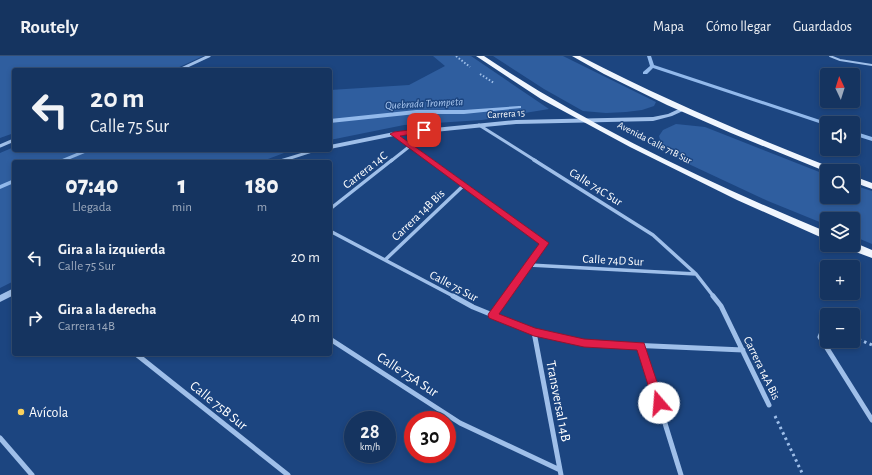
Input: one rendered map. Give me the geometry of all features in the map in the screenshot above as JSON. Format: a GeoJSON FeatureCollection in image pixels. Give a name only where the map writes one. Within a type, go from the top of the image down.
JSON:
{"type":"FeatureCollection","features":[{"type":"Feature","properties":{"kind":"highway","name":"Avenida Calle 71B Sur"},"geometry":{"type":"LineString","coordinates":[[479,56],[518,82],[584,119],[707,182],[820,233]]}},
{"type":"Feature","properties":{"kind":"highway"},"geometry":{"type":"LineString","coordinates":[[575,56],[682,109],[820,166]]}},
{"type":"Feature","properties":{"kind":"highway"},"geometry":{"type":"LineString","coordinates":[[860,182],[872,186]]}},
{"type":"Feature","properties":{"kind":"highway"},"geometry":{"type":"LineString","coordinates":[[860,249],[872,254]]}},
{"type":"Feature","properties":{"kind":"street"},"geometry":{"type":"LineString","coordinates":[[183,68],[209,56]]}},
{"type":"Feature","properties":{"kind":"street","name":"Carrera 15"},"geometry":{"type":"LineString","coordinates":[[332,147],[394,134],[478,125],[584,119],[653,119],[670,115],[682,109]]}},
{"type":"Feature","properties":{"kind":"street","name":"Calle 74C Sur"},"geometry":{"type":"LineString","coordinates":[[478,125],[653,235],[696,274]]}},
{"type":"Feature","properties":{"kind":"street"},"geometry":{"type":"LineString","coordinates":[[394,134],[545,243],[493,315]]}},
{"type":"Feature","properties":{"kind":"street"},"geometry":{"type":"LineString","coordinates":[[0,146],[12,141]]}},
{"type":"Feature","properties":{"kind":"street","name":"Carrera 14C"},"geometry":{"type":"LineString","coordinates":[[332,206],[410,146]]}},
{"type":"Feature","properties":{"kind":"street"},"geometry":{"type":"LineString","coordinates":[[284,160],[310,152]]}},
{"type":"Feature","properties":{"kind":"street","name":"Carrera 14B Bis"},"geometry":{"type":"LineString","coordinates":[[386,260],[464,185]]}},
{"type":"Feature","properties":{"kind":"street","name":"Calle 75 Sur"},"geometry":{"type":"LineString","coordinates":[[332,232],[473,308],[534,332],[584,343],[743,350]]}},
{"type":"Feature","properties":{"kind":"street","name":"Calle 74D Sur"},"geometry":{"type":"LineString","coordinates":[[529,265],[696,274]]}},
{"type":"Feature","properties":{"kind":"street","name":"Carrera 14A Bis"},"geometry":{"type":"LineString","coordinates":[[696,274],[721,306],[769,405]]}},
{"type":"Feature","properties":{"kind":"street"},"geometry":{"type":"LineString","coordinates":[[0,299],[12,292]]}},
{"type":"Feature","properties":{"kind":"street","name":"Transversal 14B"},"geometry":{"type":"LineString","coordinates":[[534,332],[560,472]]}},
{"type":"Feature","properties":{"kind":"street","name":"Calle 75A Sur"},"geometry":{"type":"LineString","coordinates":[[332,339],[460,423],[560,472]]}},
{"type":"Feature","properties":{"kind":"street"},"geometry":{"type":"LineString","coordinates":[[641,346],[681,475]]}},
{"type":"Feature","properties":{"kind":"street"},"geometry":{"type":"LineString","coordinates":[[827,348],[872,420]]}},
{"type":"Feature","properties":{"kind":"street","name":"Calle 75B Sur"},"geometry":{"type":"LineString","coordinates":[[139,356],[288,475]]}},
{"type":"Feature","properties":{"kind":"street"},"geometry":{"type":"LineString","coordinates":[[0,438],[32,475]]}},
{"type":"Feature","properties":{"kind":"lane"},"geometry":{"type":"LineString","coordinates":[[830,56],[840,60],[872,65]]}},
{"type":"Feature","properties":{"kind":"path"},"geometry":{"type":"LineString","coordinates":[[860,340],[872,345]]}},
{"type":"Feature","properties":{"kind":"path","name":"Carrera 14A Bis"},"geometry":{"type":"LineString","coordinates":[[769,405],[803,475]]}},
{"type":"Feature","properties":{"kind":"shaded area"},"geometry":{"type":"Polygon","coordinates":[[[0,56],[203,56],[177,68],[12,68],[12,134],[0,138],[0,56]]]}},
{"type":"Feature","properties":{"kind":"shaded area"},"geometry":{"type":"Polygon","coordinates":[[[433,56],[471,56],[549,109],[482,120],[404,125],[332,140],[332,90],[409,85],[445,66],[433,56]]]}},
{"type":"Feature","properties":{"kind":"shaded area"},"geometry":{"type":"Polygon","coordinates":[[[493,56],[563,56],[656,102],[654,106],[642,110],[626,112],[606,113],[583,111],[544,89],[493,56]]]}},
{"type":"Feature","properties":{"kind":"shaded area"},"geometry":{"type":"Polygon","coordinates":[[[676,124],[705,127],[820,172],[820,204],[860,204],[860,187],[872,191],[872,244],[860,239],[860,212],[820,212],[820,222],[768,201],[678,159],[661,143],[659,136],[663,130],[676,124]]]}},
{"type":"Feature","properties":{"kind":"shaded area"},"geometry":{"type":"Polygon","coordinates":[[[12,148],[12,152],[287,152],[265,160],[12,160],[12,282],[0,288],[0,153],[12,148]]]}},
{"type":"Feature","properties":{"kind":"waterway","name":"Quebrada Trompeta"},"geometry":{"type":"LineString","coordinates":[[649,56],[652,66]]}},
{"type":"Feature","properties":{"kind":"waterway","name":"Quebrada Trompeta"},"geometry":{"type":"LineString","coordinates":[[645,73],[652,66]]}},
{"type":"Feature","properties":{"kind":"waterway"},"geometry":{"type":"LineString","coordinates":[[652,66],[820,122]]}},
{"type":"Feature","properties":{"kind":"waterway","name":"Quebrada Trompeta"},"geometry":{"type":"LineString","coordinates":[[332,121],[416,112],[464,112],[519,107]]}},
{"type":"Feature","properties":{"kind":"waterway"},"geometry":{"type":"LineString","coordinates":[[860,135],[872,139]]}},
{"type":"Feature","properties":{"kind":"waterway","name":"Quebrada Trompeta"},"geometry":{"type":"LineString","coordinates":[[63,160],[84,152]]}},
{"type":"Feature","properties":{"kind":"waterway","name":"Quebrada Trompeta"},"geometry":{"type":"LineString","coordinates":[[0,187],[12,182]]}},
{"type":"Feature","properties":{"kind":"place","name":"Avícola"},"geometry":{"type":"Point","coordinates":[21,412]}},
{"type":"Feature","properties":{"kind":"route"},"geometry":{"type":"LineString","coordinates":[[424,130],[394,134],[545,243],[493,315],[534,332],[584,343],[641,346],[659,403]]}}]}
